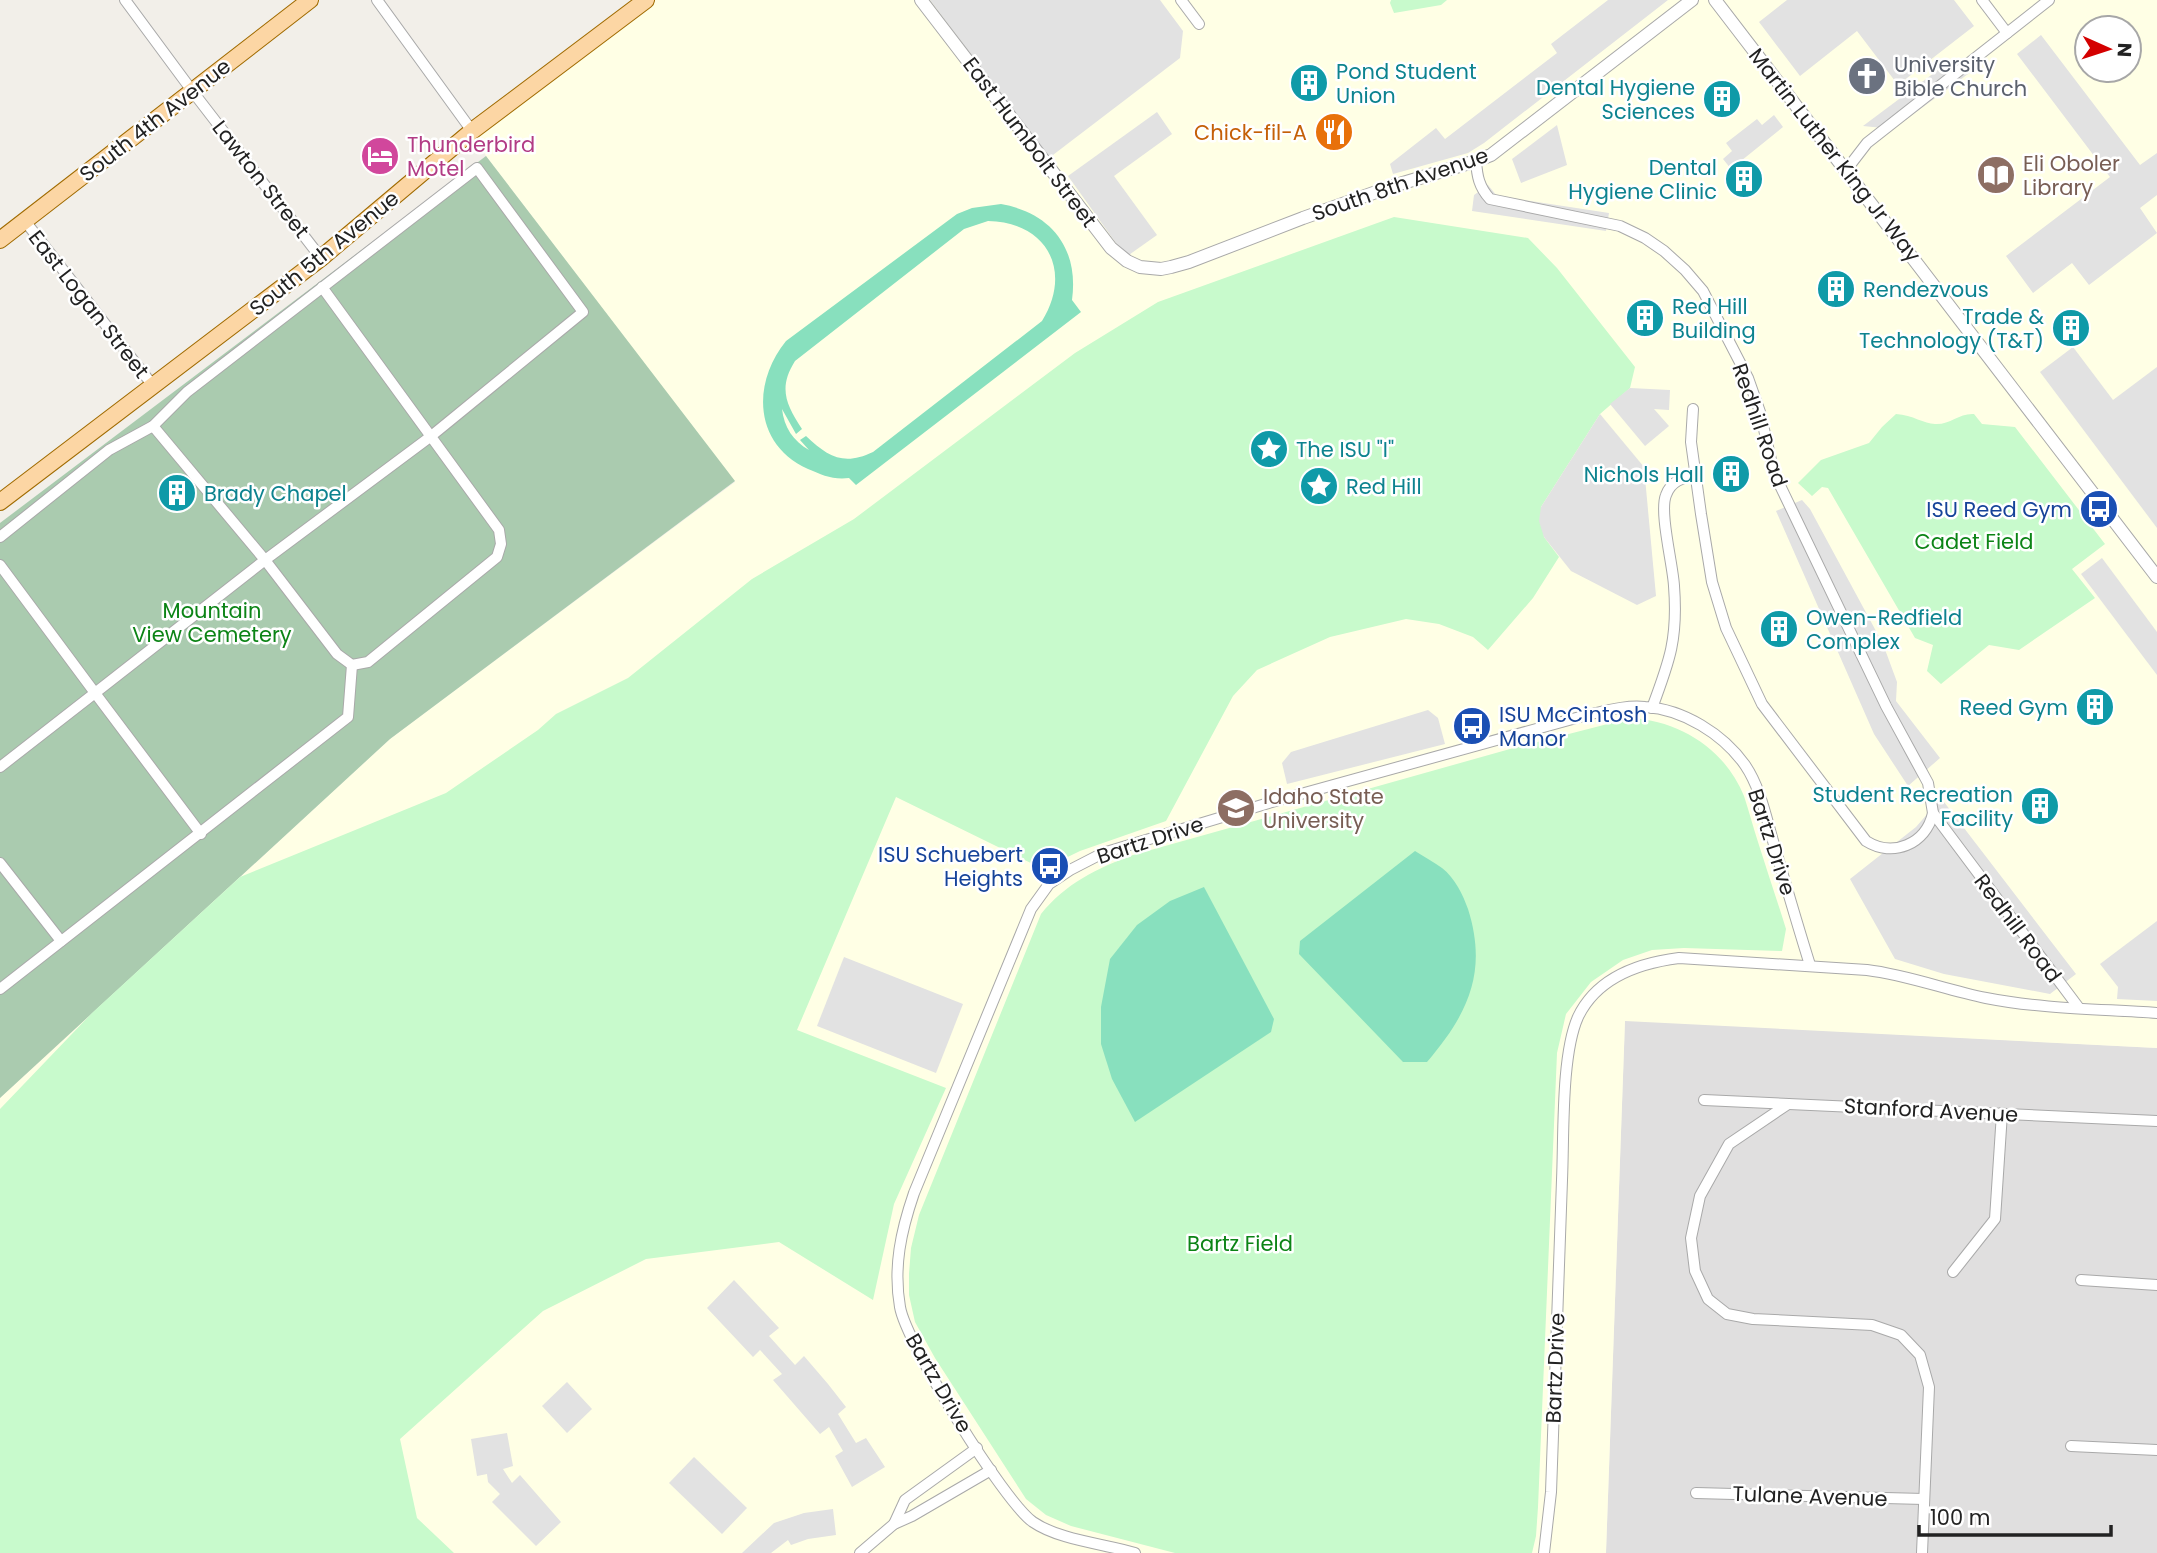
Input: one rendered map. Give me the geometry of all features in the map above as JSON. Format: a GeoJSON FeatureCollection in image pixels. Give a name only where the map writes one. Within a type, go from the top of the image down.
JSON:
{"type":"FeatureCollection","features":[{"type":"Feature","properties":{"kind":"main road","name":"South 4th Avenue"},"geometry":{"type":"LineString","coordinates":[[0,240],[310,0]]}},
{"type":"Feature","properties":{"kind":"main road","name":"South 5th Avenue"},"geometry":{"type":"LineString","coordinates":[[0,502],[321,258],[472,131],[645,0]]}},
{"type":"Feature","properties":{"kind":"street","name":"Lawton Street"},"geometry":{"type":"LineString","coordinates":[[125,0],[321,258]]}},
{"type":"Feature","properties":{"kind":"street"},"geometry":{"type":"LineString","coordinates":[[377,0],[472,131]]}},
{"type":"Feature","properties":{"kind":"street","name":"East Humbolt Street"},"geometry":{"type":"LineString","coordinates":[[921,0],[1111,248],[1127,261],[1150,269]]}},
{"type":"Feature","properties":{"kind":"street"},"geometry":{"type":"LineString","coordinates":[[1181,0],[1199,24]]}},
{"type":"Feature","properties":{"kind":"street","name":"South 8th Avenue"},"geometry":{"type":"LineString","coordinates":[[1150,269],[1189,262],[1393,186],[1491,155],[1692,0]]}},
{"type":"Feature","properties":{"kind":"street","name":"Martin Luther King Jr Way"},"geometry":{"type":"LineString","coordinates":[[1715,0],[2157,577]]}},
{"type":"Feature","properties":{"kind":"street"},"geometry":{"type":"LineString","coordinates":[[1982,0],[2007,33]]}},
{"type":"Feature","properties":{"kind":"street"},"geometry":{"type":"LineString","coordinates":[[1847,169],[1867,143],[2049,0]]}},
{"type":"Feature","properties":{"kind":"street","name":"Redhill Road"},"geometry":{"type":"LineString","coordinates":[[1476,161],[1478,178],[1483,191],[1490,199],[1620,226],[1664,251],[1703,291],[1748,378],[1760,412],[1774,473],[1886,706],[1928,783],[1933,813],[2079,1008]]}},
{"type":"Feature","properties":{"kind":"street"},"geometry":{"type":"LineString","coordinates":[[0,537],[109,450],[152,426],[187,391],[477,168],[583,312],[430,436],[265,560],[0,767]]}},
{"type":"Feature","properties":{"kind":"street","name":"East Logan Street"},"geometry":{"type":"LineString","coordinates":[[25,221],[153,387]]}},
{"type":"Feature","properties":{"kind":"street"},"geometry":{"type":"LineString","coordinates":[[152,426],[265,560],[337,654],[352,665],[368,662],[497,557],[501,544],[499,530],[322,287]]}},
{"type":"Feature","properties":{"kind":"street"},"geometry":{"type":"LineString","coordinates":[[1693,409],[1691,442],[1712,582],[1726,628],[1762,704],[1866,841],[1878,849],[1896,849],[1918,839],[1930,827],[1933,813]]}},
{"type":"Feature","properties":{"kind":"street"},"geometry":{"type":"LineString","coordinates":[[1652,708],[1673,649],[1676,628],[1674,584],[1664,510],[1665,496],[1671,485],[1682,478],[1696,475]]}},
{"type":"Feature","properties":{"kind":"street"},"geometry":{"type":"LineString","coordinates":[[0,565],[201,834]]}},
{"type":"Feature","properties":{"kind":"street"},"geometry":{"type":"LineString","coordinates":[[0,989],[348,717],[352,665]]}},
{"type":"Feature","properties":{"kind":"street","name":"Bartz Drive"},"geometry":{"type":"LineString","coordinates":[[1135,1553],[1062,1534],[1034,1523],[1016,1506],[976,1448],[919,1354],[900,1311],[897,1258],[903,1225],[914,1193],[1031,909],[1049,884],[1103,853],[1173,831],[1587,715],[1620,708],[1652,708],[1696,722],[1720,739],[1745,765],[1758,794],[1810,965]]}},
{"type":"Feature","properties":{"kind":"street"},"geometry":{"type":"LineString","coordinates":[[0,863],[61,941]]}},
{"type":"Feature","properties":{"kind":"street","name":"Bartz Drive"},"geometry":{"type":"LineString","coordinates":[[1544,1553],[1551,1492],[1564,1108],[1570,1041],[1579,1015],[1593,996],[1611,980],[1631,968],[1653,961],[1679,958],[1810,965],[1888,972],[1989,999],[2157,1013]]}},
{"type":"Feature","properties":{"kind":"street","name":"Stanford Avenue"},"geometry":{"type":"LineString","coordinates":[[1704,1100],[2157,1122]]}},
{"type":"Feature","properties":{"kind":"street"},"geometry":{"type":"LineString","coordinates":[[1788,1104],[1729,1144],[1700,1196],[1691,1238],[1695,1271],[1708,1299],[1727,1314],[1754,1319],[1872,1325],[1901,1335],[1920,1355],[1929,1387],[1922,1553]]}},
{"type":"Feature","properties":{"kind":"street"},"geometry":{"type":"LineString","coordinates":[[1953,1272],[1995,1219],[2002,1113]]}},
{"type":"Feature","properties":{"kind":"street"},"geometry":{"type":"LineString","coordinates":[[2081,1280],[2157,1285]]}},
{"type":"Feature","properties":{"kind":"street"},"geometry":{"type":"LineString","coordinates":[[2071,1446],[2157,1450]]}},
{"type":"Feature","properties":{"kind":"street"},"geometry":{"type":"LineString","coordinates":[[894,1524],[905,1500],[976,1448]]}},
{"type":"Feature","properties":{"kind":"street"},"geometry":{"type":"LineString","coordinates":[[860,1553],[894,1524],[991,1469]]}},
{"type":"Feature","properties":{"kind":"street","name":"Tulane Avenue"},"geometry":{"type":"LineString","coordinates":[[1696,1493],[1924,1499]]}},
{"type":"Feature","properties":{"kind":"shaded area","name":"Idaho State University"},"geometry":{"type":"Polygon","coordinates":[[[646,0],[2157,0],[2157,1048],[1625,1021],[1606,1553],[0,1553],[0,1098],[390,739],[735,482],[486,156],[472,131],[646,0]]]}},
{"type":"Feature","properties":{"kind":"shaded area"},"geometry":{"type":"Polygon","coordinates":[[[930,0],[1160,0],[1183,31],[1180,58],[1049,158],[930,0]]]}},
{"type":"Feature","properties":{"kind":"shaded area"},"geometry":{"type":"Polygon","coordinates":[[[1608,0],[1668,0],[1484,143],[1468,153],[1393,174],[1390,164],[1436,128],[1445,139],[1557,53],[1551,44],[1608,0]]]}},
{"type":"Feature","properties":{"kind":"shaded area"},"geometry":{"type":"Polygon","coordinates":[[[1787,0],[1954,0],[1974,26],[1898,85],[1857,31],[1800,76],[1759,22],[1787,0]]]}},
{"type":"Feature","properties":{"kind":"shaded area"},"geometry":{"type":"Polygon","coordinates":[[[2041,35],[2073,77],[2073,84],[2078,84],[2140,165],[2157,153],[2157,195],[2140,208],[2157,233],[2089,285],[2072,263],[2033,293],[2006,256],[2110,177],[2017,54],[2041,35]]]}},
{"type":"Feature","properties":{"kind":"shaded area"},"geometry":{"type":"Polygon","coordinates":[[[1950,61],[1983,63],[1893,129],[1863,126],[1950,61]]]}},
{"type":"Feature","properties":{"kind":"shaded area"},"geometry":{"type":"Polygon","coordinates":[[[1157,112],[1172,134],[1114,176],[1157,235],[1126,257],[1068,176],[1157,112]]]}},
{"type":"Feature","properties":{"kind":"shaded area"},"geometry":{"type":"Polygon","coordinates":[[[1774,115],[1783,127],[1731,169],[1723,159],[1732,151],[1726,143],[1757,119],[1762,125],[1774,115]]]}},
{"type":"Feature","properties":{"kind":"shaded area"},"geometry":{"type":"Polygon","coordinates":[[[1557,125],[1567,165],[1521,183],[1512,159],[1557,125]]]}},
{"type":"Feature","properties":{"kind":"shaded area"},"geometry":{"type":"Polygon","coordinates":[[[1488,185],[1497,196],[1609,213],[1606,231],[1472,211],[1474,195],[1488,185]]]}},
{"type":"Feature","properties":{"kind":"shaded area"},"geometry":{"type":"Polygon","coordinates":[[[2073,347],[2113,400],[2157,367],[2157,528],[2040,372],[2073,347]]]}},
{"type":"Feature","properties":{"kind":"shaded area"},"geometry":{"type":"Polygon","coordinates":[[[1630,388],[1670,390],[1669,410],[1654,409],[1669,426],[1645,446],[1610,404],[1630,388]]]}},
{"type":"Feature","properties":{"kind":"shaded area"},"geometry":{"type":"Polygon","coordinates":[[[1600,414],[1644,467],[1656,596],[1637,605],[1571,571],[1544,537],[1539,521],[1541,507],[1600,414]]]}},
{"type":"Feature","properties":{"kind":"shaded area"},"geometry":{"type":"Polygon","coordinates":[[[1802,500],[1810,509],[1883,644],[1897,682],[1896,701],[1940,758],[1908,786],[1874,734],[1776,511],[1802,500]]]}},
{"type":"Feature","properties":{"kind":"shaded area"},"geometry":{"type":"Polygon","coordinates":[[[2102,558],[2157,632],[2157,675],[2081,574],[2102,558]]]}},
{"type":"Feature","properties":{"kind":"shaded area"},"geometry":{"type":"Polygon","coordinates":[[[1428,710],[1438,718],[1445,744],[1287,784],[1282,763],[1291,752],[1428,710]]]}},
{"type":"Feature","properties":{"kind":"shaded area"},"geometry":{"type":"Polygon","coordinates":[[[1941,798],[2076,974],[2050,994],[1944,974],[1895,959],[1850,879],[1916,827],[1941,798]]]}},
{"type":"Feature","properties":{"kind":"shaded area"},"geometry":{"type":"Polygon","coordinates":[[[2157,921],[2157,1001],[2117,999],[2118,987],[2100,964],[2157,921]]]}},
{"type":"Feature","properties":{"kind":"shaded area"},"geometry":{"type":"Polygon","coordinates":[[[844,957],[963,1004],[936,1073],[817,1026],[844,957]]]}},
{"type":"Feature","properties":{"kind":"shaded area"},"geometry":{"type":"Polygon","coordinates":[[[1625,1020],[2157,1048],[2157,1553],[1606,1553],[1625,1020]]]}},
{"type":"Feature","properties":{"kind":"shaded area"},"geometry":{"type":"Polygon","coordinates":[[[734,1280],[779,1328],[769,1336],[795,1365],[804,1356],[846,1407],[838,1414],[856,1443],[866,1438],[885,1467],[852,1487],[835,1456],[843,1451],[829,1427],[820,1434],[773,1380],[782,1374],[760,1350],[753,1357],[707,1308],[734,1280]]]}},
{"type":"Feature","properties":{"kind":"shaded area"},"geometry":{"type":"Polygon","coordinates":[[[567,1382],[592,1409],[567,1433],[542,1406],[567,1382]]]}},
{"type":"Feature","properties":{"kind":"shaded area"},"geometry":{"type":"Polygon","coordinates":[[[507,1433],[513,1466],[503,1469],[512,1483],[520,1475],[561,1522],[536,1546],[492,1502],[500,1494],[488,1482],[487,1474],[477,1476],[471,1439],[507,1433]]]}},
{"type":"Feature","properties":{"kind":"shaded area"},"geometry":{"type":"Polygon","coordinates":[[[694,1457],[747,1508],[722,1534],[669,1483],[694,1457]]]}},
{"type":"Feature","properties":{"kind":"shaded area"},"geometry":{"type":"Polygon","coordinates":[[[833,1509],[836,1535],[808,1539],[791,1545],[788,1540],[771,1553],[742,1553],[774,1523],[804,1513],[833,1509]]]}},
{"type":"Feature","properties":{"kind":"green space"},"geometry":{"type":"Polygon","coordinates":[[[1391,0],[1447,0],[1441,5],[1394,13],[1391,0]]]}},
{"type":"Feature","properties":{"kind":"green space","name":"Mountain View Cemetery"},"geometry":{"type":"Polygon","coordinates":[[[486,156],[735,481],[390,739],[0,1098],[0,523],[486,156]]]}},
{"type":"Feature","properties":{"kind":"green space"},"geometry":{"type":"Polygon","coordinates":[[[1001,204],[1035,216],[1048,225],[1066,250],[1071,265],[1072,300],[1081,312],[856,485],[849,478],[823,475],[790,458],[768,429],[764,411],[767,375],[786,341],[957,214],[972,208],[1001,204]],[[988,221],[964,229],[795,361],[787,380],[786,396],[802,429],[796,434],[782,409],[787,428],[798,442],[809,450],[800,440],[806,436],[829,454],[845,459],[873,452],[1042,321],[1051,302],[1055,284],[1049,253],[1039,240],[1026,230],[988,221]]]}},
{"type":"Feature","properties":{"kind":"green space"},"geometry":{"type":"Polygon","coordinates":[[[1394,217],[1528,238],[1557,268],[1635,367],[1630,388],[1600,414],[1541,507],[1544,537],[1559,557],[1533,598],[1488,650],[1473,637],[1439,624],[1406,619],[1330,637],[1257,670],[1233,696],[1166,821],[1080,851],[1043,869],[896,797],[797,1030],[946,1088],[894,1204],[873,1300],[779,1242],[646,1259],[543,1311],[400,1439],[417,1518],[454,1553],[0,1553],[0,1109],[92,1013],[240,877],[446,793],[538,730],[556,714],[628,678],[752,579],[854,519],[1075,353],[1158,302],[1394,217]]]}},
{"type":"Feature","properties":{"kind":"green space","name":"Cadet Field"},"geometry":{"type":"Polygon","coordinates":[[[1896,414],[1935,424],[1974,414],[1982,424],[2015,427],[2105,544],[2072,569],[2095,598],[2019,650],[1989,645],[1941,684],[1927,671],[1933,645],[1915,638],[1828,488],[1822,487],[1812,496],[1798,483],[1821,460],[1869,443],[1896,414]]]}},
{"type":"Feature","properties":{"kind":"green space","name":"Bartz Field"},"geometry":{"type":"Polygon","coordinates":[[[1631,718],[1649,720],[1683,732],[1699,740],[1725,764],[1744,796],[1786,929],[1782,951],[1684,948],[1652,950],[1623,960],[1591,982],[1566,1014],[1557,1053],[1538,1507],[1532,1553],[1175,1553],[1071,1526],[1046,1515],[1026,1499],[935,1358],[915,1322],[909,1295],[911,1248],[919,1215],[1041,914],[1060,894],[1082,878],[1133,855],[1510,749],[1631,718]]]}},
{"type":"Feature","properties":{"kind":"green space"},"geometry":{"type":"Polygon","coordinates":[[[1415,851],[1442,868],[1464,898],[1474,932],[1475,972],[1470,991],[1454,1027],[1427,1062],[1403,1062],[1299,954],[1300,941],[1415,851]]]}},
{"type":"Feature","properties":{"kind":"green space"},"geometry":{"type":"Polygon","coordinates":[[[1204,887],[1274,1019],[1271,1032],[1135,1122],[1112,1079],[1101,1044],[1101,1007],[1110,959],[1137,925],[1170,901],[1204,887]]]}},
{"type":"Feature","properties":{"kind":"place","name":"University Bible Church"},"geometry":{"type":"Point","coordinates":[1867,76]}},
{"type":"Feature","properties":{"kind":"place","name":"Pond Student Union"},"geometry":{"type":"Point","coordinates":[1309,83]}},
{"type":"Feature","properties":{"kind":"place","name":"Dental Hygiene Sciences"},"geometry":{"type":"Point","coordinates":[1722,99]}},
{"type":"Feature","properties":{"kind":"place","name":"Chick-fil-A"},"geometry":{"type":"Point","coordinates":[1334,132]}},
{"type":"Feature","properties":{"kind":"place","name":"Thunderbird Motel"},"geometry":{"type":"Point","coordinates":[380,156]}},
{"type":"Feature","properties":{"kind":"place","name":"Eli Oboler Library"},"geometry":{"type":"Point","coordinates":[1996,175]}},
{"type":"Feature","properties":{"kind":"place","name":"Dental Hygiene Clinic"},"geometry":{"type":"Point","coordinates":[1744,179]}},
{"type":"Feature","properties":{"kind":"place","name":"Rendezvous"},"geometry":{"type":"Point","coordinates":[1836,289]}},
{"type":"Feature","properties":{"kind":"place","name":"Red Hill Building"},"geometry":{"type":"Point","coordinates":[1645,318]}},
{"type":"Feature","properties":{"kind":"place","name":"Trade & Technology (T&T)"},"geometry":{"type":"Point","coordinates":[2071,328]}},
{"type":"Feature","properties":{"kind":"place","name":"The ISU \"I\""},"geometry":{"type":"Point","coordinates":[1269,449]}},
{"type":"Feature","properties":{"kind":"place","name":"Nichols Hall"},"geometry":{"type":"Point","coordinates":[1731,474]}},
{"type":"Feature","properties":{"kind":"place","name":"Red Hill"},"geometry":{"type":"Point","coordinates":[1319,486]}},
{"type":"Feature","properties":{"kind":"place","name":"Brady Chapel"},"geometry":{"type":"Point","coordinates":[177,493]}},
{"type":"Feature","properties":{"kind":"place","name":"ISU Reed Gym"},"geometry":{"type":"Point","coordinates":[2099,509]}},
{"type":"Feature","properties":{"kind":"place","name":"Owen-Redfield Complex"},"geometry":{"type":"Point","coordinates":[1779,629]}},
{"type":"Feature","properties":{"kind":"place","name":"Reed Gym"},"geometry":{"type":"Point","coordinates":[2095,707]}},
{"type":"Feature","properties":{"kind":"place","name":"ISU McCintosh Manor"},"geometry":{"type":"Point","coordinates":[1472,726]}},
{"type":"Feature","properties":{"kind":"place","name":"Student Recreation Facility"},"geometry":{"type":"Point","coordinates":[2040,806]}},
{"type":"Feature","properties":{"kind":"place","name":"Idaho State University"},"geometry":{"type":"Point","coordinates":[1236,808]}},
{"type":"Feature","properties":{"kind":"place","name":"ISU Schuebert Heights"},"geometry":{"type":"Point","coordinates":[1050,866]}}]}
